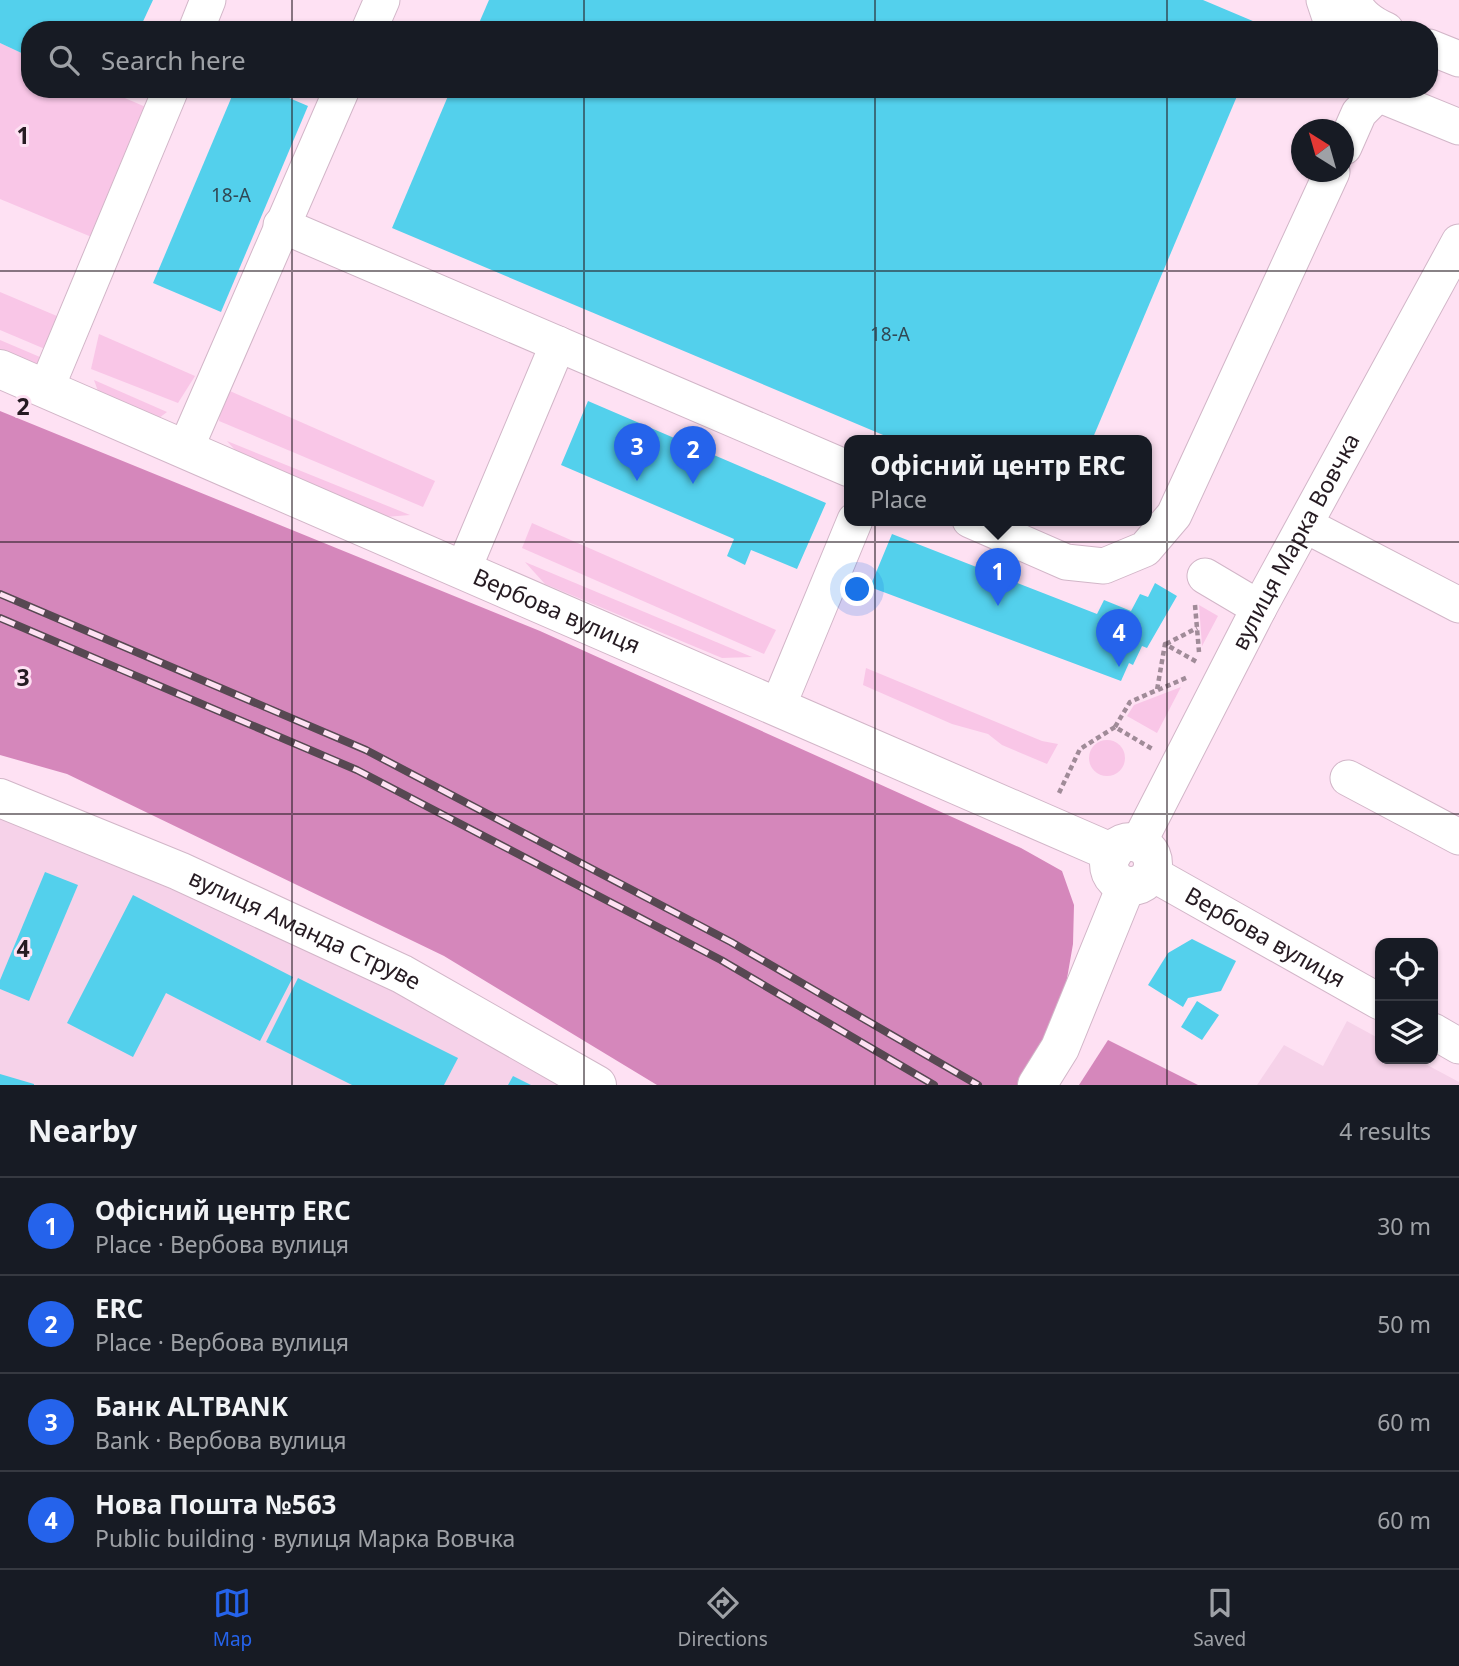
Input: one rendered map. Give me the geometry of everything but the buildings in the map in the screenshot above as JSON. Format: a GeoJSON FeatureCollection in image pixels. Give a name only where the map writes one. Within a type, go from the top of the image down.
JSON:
{"type":"FeatureCollection","features":[{"type":"Feature","properties":{"kind":"main road","name":"Вербова вулиця"},"geometry":{"type":"LineString","coordinates":[[0,369],[778,706],[1132,864]]}},
{"type":"Feature","properties":{"kind":"main road","name":"вулиця Аманда Струве"},"geometry":{"type":"LineString","coordinates":[[0,798],[179,871],[402,974],[597,1085]]}},
{"type":"Feature","properties":{"kind":"main road"},"geometry":{"type":"LineString","coordinates":[[1037,1085],[1060,1048],[1132,864]]}},
{"type":"Feature","properties":{"kind":"street"},"geometry":{"type":"LineString","coordinates":[[200,21],[208,0]]}},
{"type":"Feature","properties":{"kind":"street"},"geometry":{"type":"LineString","coordinates":[[373,21],[382,0]]}},
{"type":"Feature","properties":{"kind":"street"},"geometry":{"type":"LineString","coordinates":[[1324,0],[1331,21]]}},
{"type":"Feature","properties":{"kind":"street"},"geometry":{"type":"LineString","coordinates":[[1352,0],[1359,13],[1368,21]]}},
{"type":"Feature","properties":{"kind":"street"},"geometry":{"type":"LineString","coordinates":[[1438,51],[1459,59]]}},
{"type":"Feature","properties":{"kind":"street"},"geometry":{"type":"LineString","coordinates":[[46,389],[167,98]]}},
{"type":"Feature","properties":{"kind":"street"},"geometry":{"type":"LineString","coordinates":[[185,450],[338,98]]}},
{"type":"Feature","properties":{"kind":"street"},"geometry":{"type":"LineString","coordinates":[[1354,123],[1371,98]]}},
{"type":"Feature","properties":{"kind":"street"},"geometry":{"type":"LineString","coordinates":[[1392,98],[1459,127]]}},
{"type":"Feature","properties":{"kind":"street"},"geometry":{"type":"LineString","coordinates":[[984,526],[1066,562],[1104,566],[1145,549],[1174,515],[1327,182]]}},
{"type":"Feature","properties":{"kind":"street"},"geometry":{"type":"LineString","coordinates":[[281,225],[844,467]]}},
{"type":"Feature","properties":{"kind":"street","name":"вулиця Марка Вовчка"},"geometry":{"type":"LineString","coordinates":[[1132,864],[1259,608],[1459,242]]}},
{"type":"Feature","properties":{"kind":"street"},"geometry":{"type":"LineString","coordinates":[[463,570],[558,344]]}},
{"type":"Feature","properties":{"kind":"street"},"geometry":{"type":"LineString","coordinates":[[1305,525],[1459,605]]}},
{"type":"Feature","properties":{"kind":"street"},"geometry":{"type":"LineString","coordinates":[[778,706],[853,526]]}},
{"type":"Feature","properties":{"kind":"street"},"geometry":{"type":"LineString","coordinates":[[1199,584],[1259,608]]}},
{"type":"Feature","properties":{"kind":"street"},"geometry":{"type":"LineString","coordinates":[[1348,778],[1459,837]]}},
{"type":"Feature","properties":{"kind":"street","name":"Вербова вулиця"},"geometry":{"type":"LineString","coordinates":[[1132,864],[1378,1001]]}},
{"type":"Feature","properties":{"kind":"street"},"geometry":{"type":"LineString","coordinates":[[1438,1034],[1459,1046]]}},
{"type":"Feature","properties":{"kind":"path"},"geometry":{"type":"LineString","coordinates":[[1165,645],[1200,664],[1197,628],[1199,584]]}},
{"type":"Feature","properties":{"kind":"path"},"geometry":{"type":"LineString","coordinates":[[1165,645],[1197,628]]}},
{"type":"Feature","properties":{"kind":"path"},"geometry":{"type":"LineString","coordinates":[[1157,690],[1165,645]]}},
{"type":"Feature","properties":{"kind":"path"},"geometry":{"type":"LineString","coordinates":[[1059,793],[1080,749],[1115,726],[1130,702],[1194,675]]}},
{"type":"Feature","properties":{"kind":"path"},"geometry":{"type":"LineString","coordinates":[[1115,726],[1155,750]]}},
{"type":"Feature","properties":{"kind":"shaded area"},"geometry":{"type":"Polygon","coordinates":[[[0,43],[21,53],[21,98],[125,98],[148,108],[94,238],[0,199],[0,43]]]}},
{"type":"Feature","properties":{"kind":"shaded area"},"geometry":{"type":"Polygon","coordinates":[[[0,292],[64,319],[52,352],[0,330],[0,292]]]}},
{"type":"Feature","properties":{"kind":"shaded area"},"geometry":{"type":"Polygon","coordinates":[[[99,334],[195,376],[178,403],[91,369],[99,334]]]}},
{"type":"Feature","properties":{"kind":"shaded area"},"geometry":{"type":"Polygon","coordinates":[[[0,340],[47,360],[31,367],[0,353],[0,340]]]}},
{"type":"Feature","properties":{"kind":"shaded area"},"geometry":{"type":"Polygon","coordinates":[[[94,380],[167,412],[155,421],[99,394],[94,380]]]}},
{"type":"Feature","properties":{"kind":"shaded area"},"geometry":{"type":"Polygon","coordinates":[[[223,388],[435,481],[423,507],[219,421],[223,388]]]}},
{"type":"Feature","properties":{"kind":"shaded area"},"geometry":{"type":"Polygon","coordinates":[[[0,411],[540,631],[1021,848],[1062,871],[1074,905],[1073,944],[1065,990],[1048,1039],[1019,1085],[657,1085],[444,956],[67,774],[0,755],[0,411]]]}},
{"type":"Feature","properties":{"kind":"shaded area"},"geometry":{"type":"Polygon","coordinates":[[[227,441],[410,515],[385,517],[242,458],[227,441]]]}},
{"type":"Feature","properties":{"kind":"shaded area"},"geometry":{"type":"Polygon","coordinates":[[[532,523],[776,630],[764,654],[522,548],[532,523]]]}},
{"type":"Feature","properties":{"kind":"shaded area"},"geometry":{"type":"Polygon","coordinates":[[[525,562],[752,657],[722,658],[545,584],[525,562]]]}},
{"type":"Feature","properties":{"kind":"shaded area"},"geometry":{"type":"Polygon","coordinates":[[[1199,605],[1218,616],[1202,646],[1199,605]]]}},
{"type":"Feature","properties":{"kind":"shaded area"},"geometry":{"type":"Polygon","coordinates":[[[866,668],[1042,741],[1058,744],[1047,764],[1002,745],[988,734],[952,724],[863,685],[866,668]]]}},
{"type":"Feature","properties":{"kind":"shaded area"},"geometry":{"type":"Polygon","coordinates":[[[1181,687],[1157,733],[1127,716],[1134,705],[1181,687]]]}},
{"type":"Feature","properties":{"kind":"shaded area"},"geometry":{"type":"Polygon","coordinates":[[[1107,740],[1119,746],[1125,758],[1119,770],[1107,776],[1095,770],[1089,758],[1095,746],[1107,740]]]}},
{"type":"Feature","properties":{"kind":"shaded area"},"geometry":{"type":"Polygon","coordinates":[[[0,817],[13,819],[396,989],[564,1085],[0,1085],[0,817]]]}},
{"type":"Feature","properties":{"kind":"shaded area"},"geometry":{"type":"Polygon","coordinates":[[[1347,1021],[1375,1036],[1375,1064],[1425,1064],[1459,1082],[1459,1085],[1257,1085],[1284,1045],[1323,1066],[1347,1021]]]}},
{"type":"Feature","properties":{"kind":"shaded area"},"geometry":{"type":"Polygon","coordinates":[[[1108,1040],[1198,1085],[1079,1085],[1108,1040]]]}},
{"type":"Feature","properties":{"kind":"railway"},"geometry":{"type":"LineString","coordinates":[[0,594],[366,750],[731,942],[978,1085]]}},
{"type":"Feature","properties":{"kind":"railway"},"geometry":{"type":"LineString","coordinates":[[0,618],[357,770],[721,960],[934,1085]]}},
{"type":"Feature","properties":{"kind":"place","name":"Банк ALTBANK"},"geometry":{"type":"Point","coordinates":[637,481]}},
{"type":"Feature","properties":{"kind":"place","name":"ERC"},"geometry":{"type":"Point","coordinates":[693,484]}},
{"type":"Feature","properties":{"kind":"place","name":"Офісний центр ERC"},"geometry":{"type":"Point","coordinates":[998,606]}},
{"type":"Feature","properties":{"kind":"place","name":"Нова Пошта №563"},"geometry":{"type":"Point","coordinates":[1119,667]}}]}
